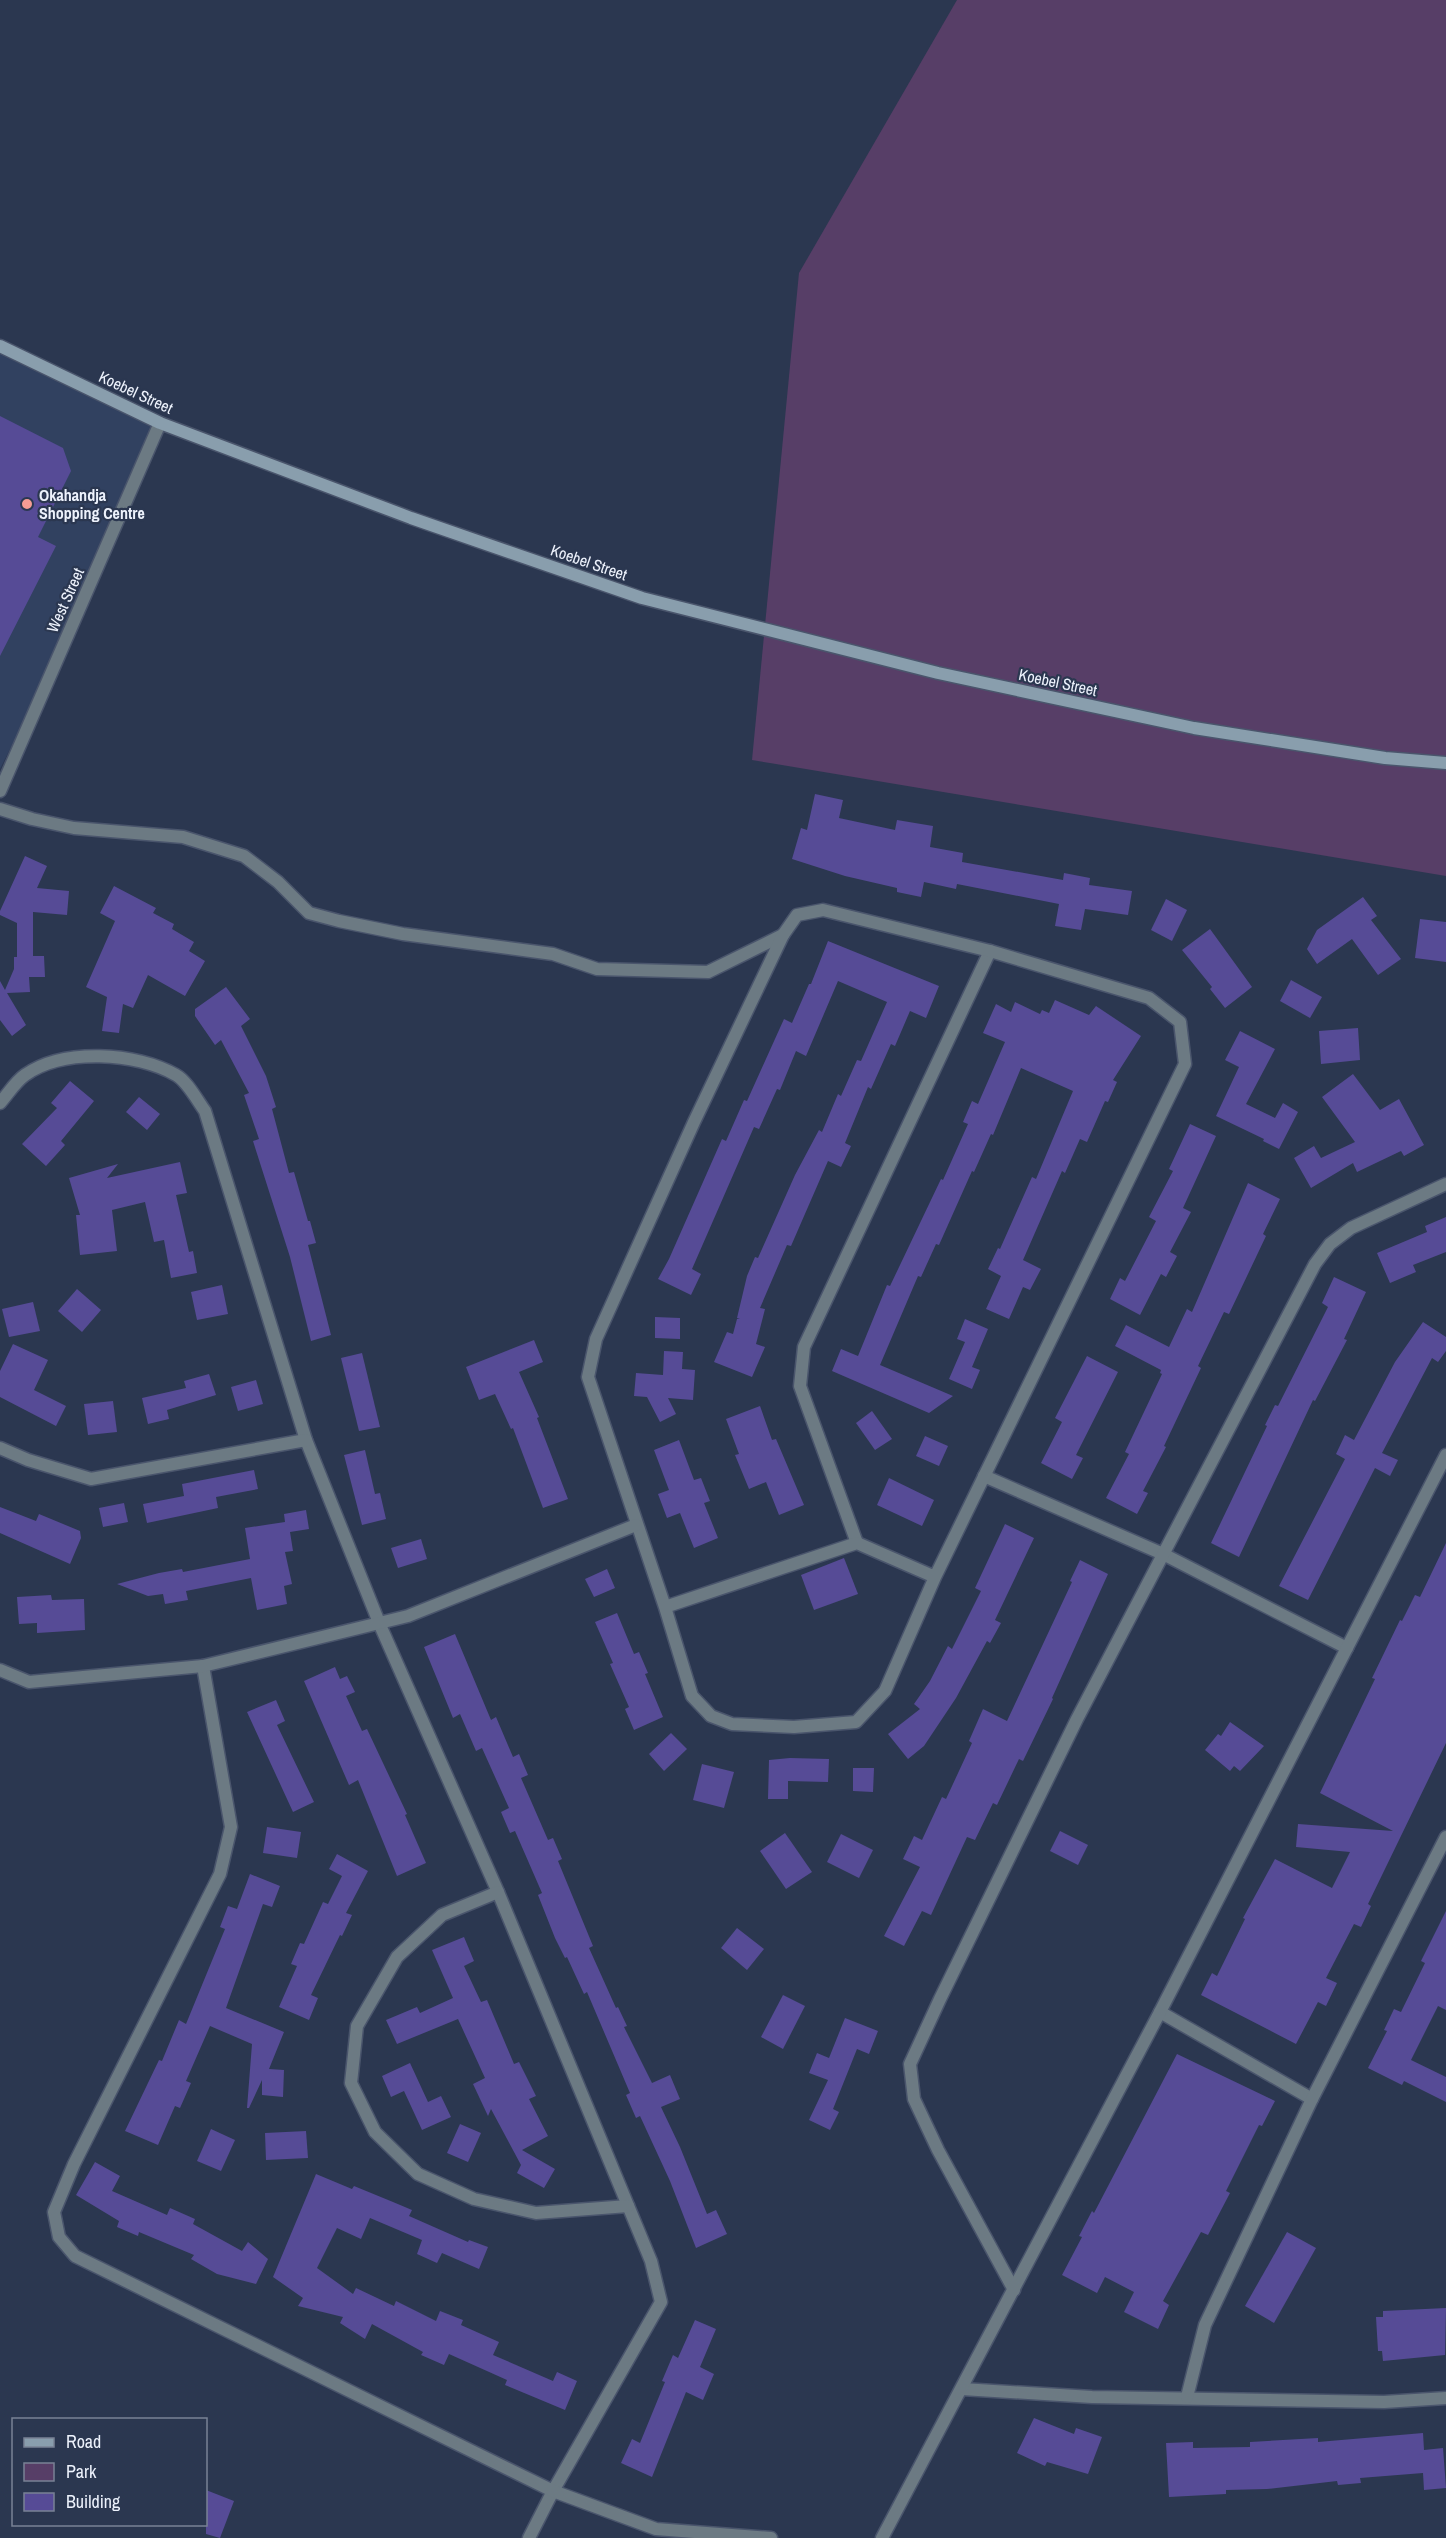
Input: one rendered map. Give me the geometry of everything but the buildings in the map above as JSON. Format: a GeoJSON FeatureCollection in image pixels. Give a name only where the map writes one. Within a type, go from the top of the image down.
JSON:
{"type":"FeatureCollection","features":[{"type":"Feature","properties":{"kind":"main road","name":"Koebel Street"},"geometry":{"type":"LineString","coordinates":[[0,346],[160,423],[411,518],[642,598],[938,673],[1194,728],[1385,758],[1446,763]]}},
{"type":"Feature","properties":{"kind":"street","name":"West Street"},"geometry":{"type":"LineString","coordinates":[[0,791],[160,423]]}},
{"type":"Feature","properties":{"kind":"street"},"geometry":{"type":"LineString","coordinates":[[0,809],[74,828],[183,837],[244,856],[278,882],[309,913],[403,934],[553,954],[597,969],[708,972],[783,934]]}},
{"type":"Feature","properties":{"kind":"street"},"geometry":{"type":"LineString","coordinates":[[823,910],[990,951],[1149,998],[1180,1022],[1185,1064],[934,1577],[885,1691],[856,1722],[794,1727],[732,1724],[711,1716],[692,1696],[665,1607],[588,1377],[596,1339],[694,1122],[783,934],[797,915],[823,910]]}},
{"type":"Feature","properties":{"kind":"street"},"geometry":{"type":"LineString","coordinates":[[857,1543],[800,1386],[804,1347],[990,951]]}},
{"type":"Feature","properties":{"kind":"street"},"geometry":{"type":"LineString","coordinates":[[0,1103],[24,1076],[58,1060],[92,1056],[145,1063],[178,1076],[205,1111],[306,1440],[380,1624],[498,1892],[651,2261],[661,2302],[553,2491],[529,2538]]}},
{"type":"Feature","properties":{"kind":"street"},"geometry":{"type":"LineString","coordinates":[[1014,2290],[938,2150],[914,2099],[910,2064],[1077,1719],[1315,1264],[1330,1244],[1351,1228],[1446,1184]]}},
{"type":"Feature","properties":{"kind":"street"},"geometry":{"type":"LineString","coordinates":[[0,1448],[28,1461],[91,1479],[306,1440]]}},
{"type":"Feature","properties":{"kind":"street"},"geometry":{"type":"LineString","coordinates":[[882,2538],[1160,2012],[1446,1455]]}},
{"type":"Feature","properties":{"kind":"street"},"geometry":{"type":"LineString","coordinates":[[984,1476],[1163,1554],[1347,1648]]}},
{"type":"Feature","properties":{"kind":"street"},"geometry":{"type":"LineString","coordinates":[[0,1670],[29,1682],[203,1666],[408,1616],[636,1525]]}},
{"type":"Feature","properties":{"kind":"street"},"geometry":{"type":"LineString","coordinates":[[665,1607],[857,1543],[934,1577]]}},
{"type":"Feature","properties":{"kind":"street"},"geometry":{"type":"LineString","coordinates":[[203,1666],[231,1827],[220,1874],[74,2164],[54,2212],[59,2237],[75,2256],[553,2491],[654,2534],[771,2538]]}},
{"type":"Feature","properties":{"kind":"street"},"geometry":{"type":"LineString","coordinates":[[1187,2397],[1205,2325],[1312,2099],[1446,1837]]}},
{"type":"Feature","properties":{"kind":"street"},"geometry":{"type":"LineString","coordinates":[[498,1892],[442,1915],[397,1958],[357,2026],[351,2083],[375,2132],[418,2174],[474,2199],[536,2213],[628,2206]]}},
{"type":"Feature","properties":{"kind":"street"},"geometry":{"type":"LineString","coordinates":[[1160,2012],[1312,2099]]}},
{"type":"Feature","properties":{"kind":"street"},"geometry":{"type":"LineString","coordinates":[[962,2389],[1092,2397],[1384,2402],[1446,2398]]}},
{"type":"Feature","properties":{"kind":"shaded area"},"geometry":{"type":"Polygon","coordinates":[[[0,346],[160,423],[74,622],[0,769],[0,346]]]}},
{"type":"Feature","properties":{"kind":"green space"},"geometry":{"type":"Polygon","coordinates":[[[957,0],[1446,0],[1446,876],[752,760],[799,273],[957,0]]]}},
{"type":"Feature","properties":{"kind":"place","name":"Okahandja Shopping Centre"},"geometry":{"type":"Point","coordinates":[27,504]}}]}
